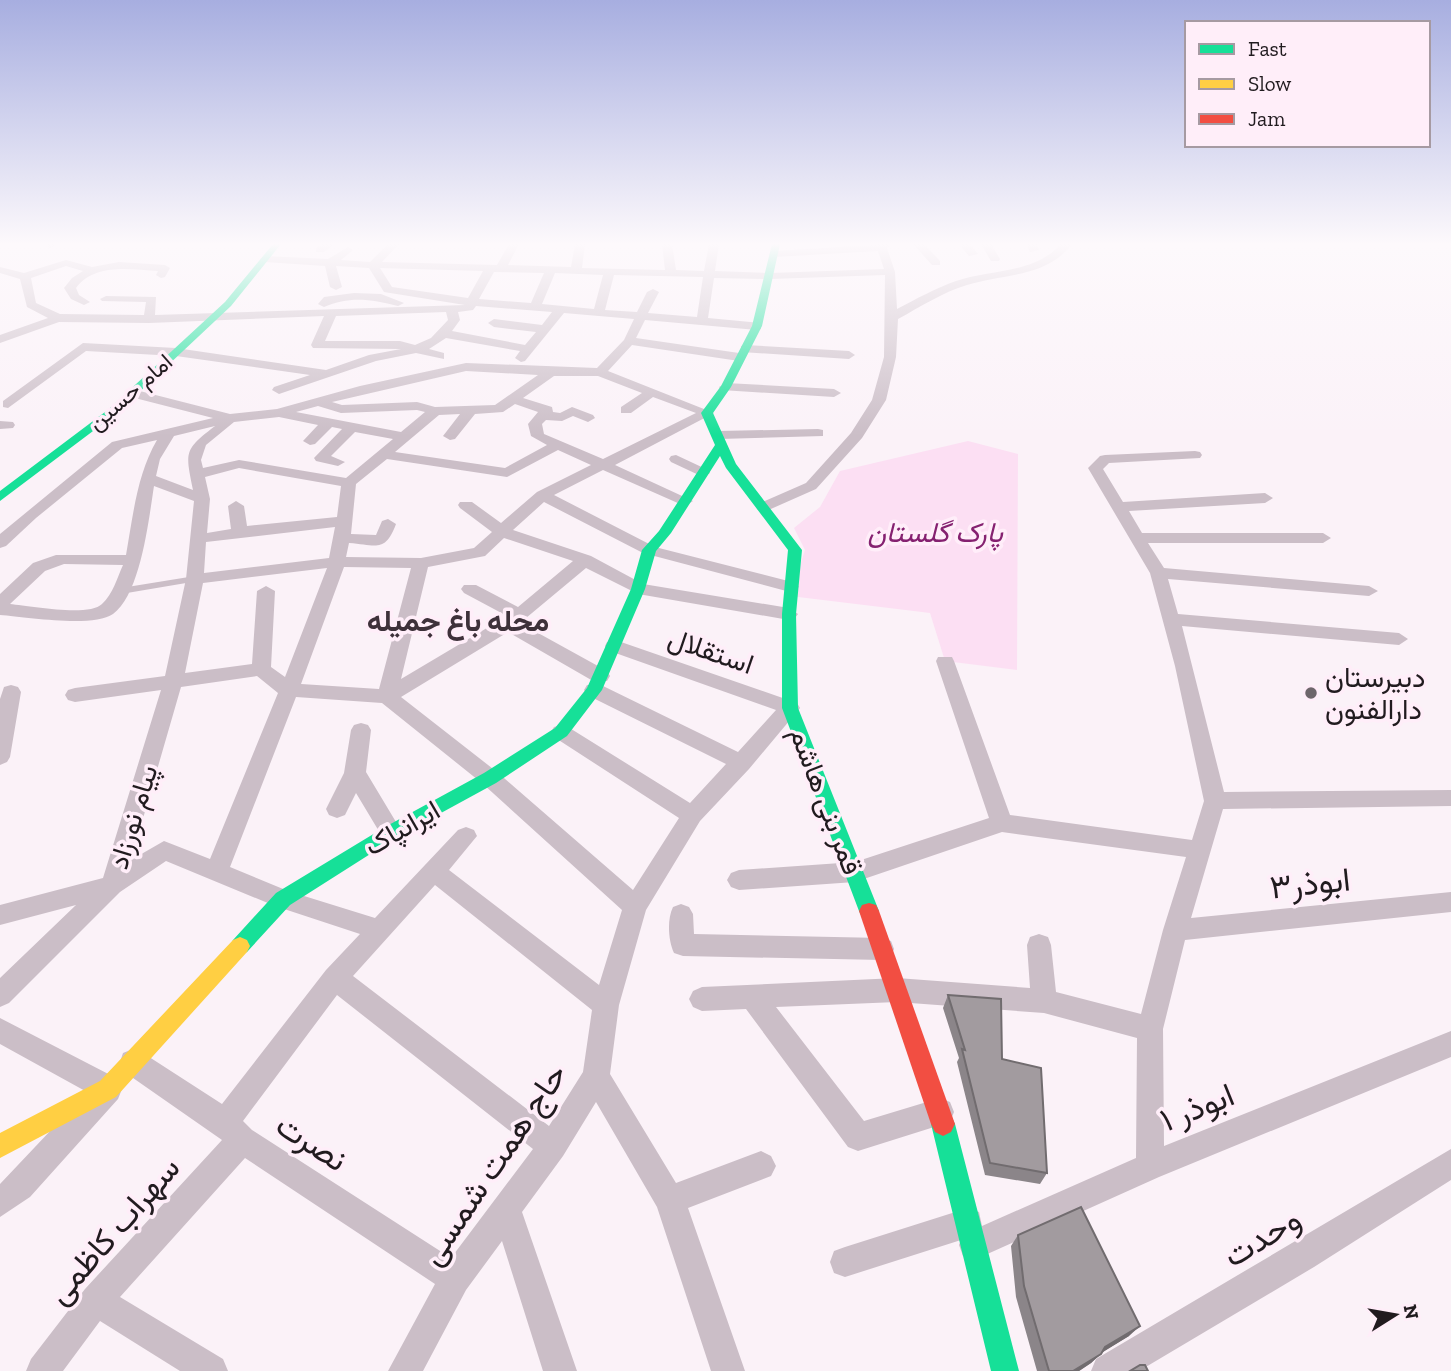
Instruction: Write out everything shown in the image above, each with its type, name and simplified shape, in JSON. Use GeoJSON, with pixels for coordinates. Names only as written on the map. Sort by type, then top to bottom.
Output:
{"type":"FeatureCollection","features":[{"type":"Feature","properties":{"kind":"street"},"geometry":{"type":"LineString","coordinates":[[37,308],[58,318]]}},
{"type":"Feature","properties":{"kind":"street"},"geometry":{"type":"LineString","coordinates":[[149,318],[151,308]]}},
{"type":"Feature","properties":{"kind":"street","name":"امام حسین"},"geometry":{"type":"LineString","coordinates":[[0,497],[132,393],[223,308]]}},
{"type":"Feature","properties":{"kind":"street"},"geometry":{"type":"LineString","coordinates":[[318,312],[321,308]]}},
{"type":"Feature","properties":{"kind":"street"},"geometry":{"type":"LineString","coordinates":[[279,390],[362,361],[420,349],[446,334],[454,320],[451,308]]}},
{"type":"Feature","properties":{"kind":"street"},"geometry":{"type":"LineString","coordinates":[[0,339],[58,318],[149,318],[469,308]]}},
{"type":"Feature","properties":{"kind":"street"},"geometry":{"type":"LineString","coordinates":[[484,341],[504,308]]}},
{"type":"Feature","properties":{"kind":"street"},"geometry":{"type":"LineString","coordinates":[[548,308],[757,326]]}},
{"type":"Feature","properties":{"kind":"street"},"geometry":{"type":"LineString","coordinates":[[579,329],[596,308]]}},
{"type":"Feature","properties":{"kind":"street"},"geometry":{"type":"LineString","coordinates":[[600,372],[629,341],[647,308]]}},
{"type":"Feature","properties":{"kind":"street"},"geometry":{"type":"LineString","coordinates":[[702,321],[704,308]]}},
{"type":"Feature","properties":{"kind":"street"},"geometry":{"type":"LineString","coordinates":[[195,579],[335,562],[421,563],[479,552],[542,495],[707,413],[726,387],[757,326],[762,308]]}},
{"type":"Feature","properties":{"kind":"street"},"geometry":{"type":"LineString","coordinates":[[764,506],[811,486],[857,435],[879,400],[890,356],[892,308]]}},
{"type":"Feature","properties":{"kind":"street"},"geometry":{"type":"LineString","coordinates":[[892,317],[909,308]]}},
{"type":"Feature","properties":{"kind":"street"},"geometry":{"type":"LineString","coordinates":[[512,370],[561,309]]}},
{"type":"Feature","properties":{"kind":"street"},"geometry":{"type":"LineString","coordinates":[[332,311],[317,345],[400,345],[440,356]]}},
{"type":"Feature","properties":{"kind":"street"},"geometry":{"type":"LineString","coordinates":[[241,331],[257,314]]}},
{"type":"Feature","properties":{"kind":"street"},"geometry":{"type":"LineString","coordinates":[[657,344],[670,318]]}},
{"type":"Feature","properties":{"kind":"street"},"geometry":{"type":"LineString","coordinates":[[494,323],[544,329]]}},
{"type":"Feature","properties":{"kind":"street"},"geometry":{"type":"LineString","coordinates":[[446,334],[528,349]]}},
{"type":"Feature","properties":{"kind":"street"},"geometry":{"type":"LineString","coordinates":[[629,341],[657,344],[693,354],[849,355]]}},
{"type":"Feature","properties":{"kind":"street"},"geometry":{"type":"LineString","coordinates":[[8,404],[83,347],[176,352],[328,374]]}},
{"type":"Feature","properties":{"kind":"street"},"geometry":{"type":"LineString","coordinates":[[0,543],[30,515],[117,445],[230,418],[278,413],[466,367],[600,372],[707,413]]}},
{"type":"Feature","properties":{"kind":"street"},"geometry":{"type":"LineString","coordinates":[[318,402],[341,409],[417,405],[435,411],[498,409],[551,372]]}},
{"type":"Feature","properties":{"kind":"street"},"geometry":{"type":"LineString","coordinates":[[726,387],[834,393]]}},
{"type":"Feature","properties":{"kind":"street"},"geometry":{"type":"LineString","coordinates":[[626,410],[652,392]]}},
{"type":"Feature","properties":{"kind":"street"},"geometry":{"type":"LineString","coordinates":[[132,393],[230,418]]}},
{"type":"Feature","properties":{"kind":"street"},"geometry":{"type":"LineString","coordinates":[[514,399],[547,410],[535,424],[538,436],[685,501]]}},
{"type":"Feature","properties":{"kind":"street"},"geometry":{"type":"LineString","coordinates":[[450,436],[471,410]]}},
{"type":"Feature","properties":{"kind":"street"},"geometry":{"type":"LineString","coordinates":[[216,873],[332,580],[349,483],[435,411]]}},
{"type":"Feature","properties":{"kind":"street"},"geometry":{"type":"LineString","coordinates":[[542,415],[562,417],[572,411],[588,418]]}},
{"type":"Feature","properties":{"kind":"street"},"geometry":{"type":"LineString","coordinates":[[278,413],[404,437]]}},
{"type":"Feature","properties":{"kind":"street","name":"قمر بنی هاشم"},"geometry":{"type":"LineString","coordinates":[[707,413],[730,465],[764,506],[795,550],[789,614],[790,708],[855,872],[940,1112],[1005,1371]]}},
{"type":"Feature","properties":{"kind":"street","name":"پیام نورزاد"},"geometry":{"type":"LineString","coordinates":[[0,995],[112,885],[174,679],[195,579],[202,499],[194,460],[201,443],[230,418]]}},
{"type":"Feature","properties":{"kind":"street"},"geometry":{"type":"LineString","coordinates":[[310,441],[328,423]]}},
{"type":"Feature","properties":{"kind":"street"},"geometry":{"type":"LineString","coordinates":[[338,462],[321,458],[352,427]]}},
{"type":"Feature","properties":{"kind":"street"},"geometry":{"type":"LineString","coordinates":[[0,606],[84,616],[107,610],[121,591],[134,560],[153,459],[169,433]]}},
{"type":"Feature","properties":{"kind":"street"},"geometry":{"type":"LineString","coordinates":[[721,440],[818,433]]}},
{"type":"Feature","properties":{"kind":"street"},"geometry":{"type":"LineString","coordinates":[[108,435],[134,441]]}},
{"type":"Feature","properties":{"kind":"street","name":"ایرانپاک"},"geometry":{"type":"LineString","coordinates":[[0,1146],[108,1089],[283,900],[391,832],[490,778],[561,732],[597,683],[638,589],[649,550],[685,501],[721,440]]}},
{"type":"Feature","properties":{"kind":"street"},"geometry":{"type":"LineString","coordinates":[[383,454],[506,473],[559,444]]}},
{"type":"Feature","properties":{"kind":"street"},"geometry":{"type":"LineString","coordinates":[[1150,1166],[1150,1029],[1175,930],[1216,801],[1158,573],[1095,468],[1105,459],[1195,455]]}},
{"type":"Feature","properties":{"kind":"street"},"geometry":{"type":"LineString","coordinates":[[676,459],[703,473]]}},
{"type":"Feature","properties":{"kind":"street"},"geometry":{"type":"LineString","coordinates":[[197,474],[239,464],[349,483]]}},
{"type":"Feature","properties":{"kind":"street"},"geometry":{"type":"LineString","coordinates":[[148,478],[202,499]]}},
{"type":"Feature","properties":{"kind":"street"},"geometry":{"type":"LineString","coordinates":[[542,495],[649,550],[790,587]]}},
{"type":"Feature","properties":{"kind":"street"},"geometry":{"type":"LineString","coordinates":[[1119,507],[1265,498]]}},
{"type":"Feature","properties":{"kind":"street"},"geometry":{"type":"LineString","coordinates":[[466,505],[501,531],[585,559],[638,589],[789,614]]}},
{"type":"Feature","properties":{"kind":"street"},"geometry":{"type":"LineString","coordinates":[[236,506],[240,532]]}},
{"type":"Feature","properties":{"kind":"street"},"geometry":{"type":"LineString","coordinates":[[198,540],[240,532],[343,529],[382,540],[388,524]]}},
{"type":"Feature","properties":{"kind":"street"},"geometry":{"type":"LineString","coordinates":[[1137,538],[1323,538]]}},
{"type":"Feature","properties":{"kind":"street"},"geometry":{"type":"LineString","coordinates":[[0,606],[39,567],[62,559],[134,560]]}},
{"type":"Feature","properties":{"kind":"street"},"geometry":{"type":"LineString","coordinates":[[75,695],[174,679],[261,669],[288,690],[387,696],[514,620],[585,559]]}},
{"type":"Feature","properties":{"kind":"street"},"geometry":{"type":"LineString","coordinates":[[387,696],[421,563]]}},
{"type":"Feature","properties":{"kind":"street"},"geometry":{"type":"LineString","coordinates":[[1158,573],[1369,591]]}},
{"type":"Feature","properties":{"kind":"street"},"geometry":{"type":"LineString","coordinates":[[470,589],[597,683],[742,763]]}},
{"type":"Feature","properties":{"kind":"street"},"geometry":{"type":"LineString","coordinates":[[261,669],[266,591]]}},
{"type":"Feature","properties":{"kind":"street"},"geometry":{"type":"LineString","coordinates":[[1171,619],[1398,639]]}},
{"type":"Feature","properties":{"kind":"street","name":"استقلال"},"geometry":{"type":"LineString","coordinates":[[614,646],[790,708]]}},
{"type":"Feature","properties":{"kind":"street"},"geometry":{"type":"LineString","coordinates":[[945,661],[1002,823]]}},
{"type":"Feature","properties":{"kind":"street"},"geometry":{"type":"LineString","coordinates":[[0,757],[11,692]]}},
{"type":"Feature","properties":{"kind":"street"},"geometry":{"type":"LineString","coordinates":[[387,696],[490,778],[635,907]]}},
{"type":"Feature","properties":{"kind":"street","name":"حاج همت شمسی"},"geometry":{"type":"LineString","coordinates":[[405,1371],[454,1279],[553,1146],[596,1076],[606,1005],[635,907],[692,815],[790,708]]}},
{"type":"Feature","properties":{"kind":"street"},"geometry":{"type":"LineString","coordinates":[[337,809],[355,773],[362,730]]}},
{"type":"Feature","properties":{"kind":"street"},"geometry":{"type":"LineString","coordinates":[[561,732],[692,815]]}},
{"type":"Feature","properties":{"kind":"street"},"geometry":{"type":"LineString","coordinates":[[355,773],[391,832]]}},
{"type":"Feature","properties":{"kind":"street"},"geometry":{"type":"LineString","coordinates":[[1216,801],[1451,797]]}},
{"type":"Feature","properties":{"kind":"street"},"geometry":{"type":"LineString","coordinates":[[739,880],[855,872],[1002,823],[1200,850]]}},
{"type":"Feature","properties":{"kind":"street","name":"سهراب کاظمی"},"geometry":{"type":"LineString","coordinates":[[43,1371],[96,1300],[233,1131],[335,978],[466,836]]}},
{"type":"Feature","properties":{"kind":"street"},"geometry":{"type":"LineString","coordinates":[[0,915],[112,885],[164,850],[283,900],[379,930]]}},
{"type":"Feature","properties":{"kind":"street"},"geometry":{"type":"LineString","coordinates":[[434,871],[606,1005]]}},
{"type":"Feature","properties":{"kind":"street","name":"ابوذر۳"},"geometry":{"type":"LineString","coordinates":[[1175,930],[1451,902]]}},
{"type":"Feature","properties":{"kind":"street"},"geometry":{"type":"LineString","coordinates":[[681,914],[683,945],[882,949]]}},
{"type":"Feature","properties":{"kind":"street"},"geometry":{"type":"LineString","coordinates":[[1039,945],[1044,1001]]}},
{"type":"Feature","properties":{"kind":"street"},"geometry":{"type":"LineString","coordinates":[[335,978],[553,1146]]}},
{"type":"Feature","properties":{"kind":"street"},"geometry":{"type":"LineString","coordinates":[[702,999],[897,990],[1044,1001],[1150,1029]]}},
{"type":"Feature","properties":{"kind":"street"},"geometry":{"type":"LineString","coordinates":[[753,997],[858,1138],[940,1112]]}},
{"type":"Feature","properties":{"kind":"street"},"geometry":{"type":"LineString","coordinates":[[0,1030],[108,1089],[20,1187],[0,1202]]}},
{"type":"Feature","properties":{"kind":"street","name":"ابوذر ۱"},"geometry":{"type":"LineString","coordinates":[[845,1262],[971,1234],[1150,1166],[1451,1044]]}},
{"type":"Feature","properties":{"kind":"street","name":"نصرت"},"geometry":{"type":"LineString","coordinates":[[133,1062],[454,1279]]}},
{"type":"Feature","properties":{"kind":"street"},"geometry":{"type":"LineString","coordinates":[[596,1076],[670,1200],[728,1371]]}},
{"type":"Feature","properties":{"kind":"street","name":"وحدت"},"geometry":{"type":"LineString","coordinates":[[1108,1371],[1303,1256],[1451,1163]]}},
{"type":"Feature","properties":{"kind":"street"},"geometry":{"type":"LineString","coordinates":[[670,1200],[761,1166]]}},
{"type":"Feature","properties":{"kind":"street"},"geometry":{"type":"LineString","coordinates":[[506,1208],[560,1371]]}},
{"type":"Feature","properties":{"kind":"street"},"geometry":{"type":"LineString","coordinates":[[96,1300],[211,1371]]}},
{"type":"Feature","properties":{"kind":"lane"},"geometry":{"type":"LineString","coordinates":[[121,591],[195,579]]}},
{"type":"Feature","properties":{"kind":"green space","name":"پارک گلستان"},"geometry":{"type":"Polygon","coordinates":[[[968,441],[1018,454],[1017,670],[945,661],[930,613],[790,596],[805,550],[794,528],[820,507],[840,471],[968,441]]]}},
{"type":"Feature","properties":{"kind":"building"},"geometry":{"type":"Polygon","coordinates":[[[948,995],[1001,999],[1002,1059],[1041,1068],[1047,1173],[990,1163],[962,1049],[965,1050],[948,995]]]}},
{"type":"Feature","properties":{"kind":"building"},"geometry":{"type":"Polygon","coordinates":[[[1081,1207],[1140,1326],[1073,1371],[1049,1371],[1024,1286],[1018,1235],[1081,1207]]]}},
{"type":"Feature","properties":{"kind":"building"},"geometry":{"type":"Polygon","coordinates":[[[1145,1365],[1148,1371],[1130,1371],[1145,1365]]]}},
{"type":"Feature","properties":{"kind":"traffic: fast"},"geometry":{"type":"LineString","coordinates":[[0,497],[113,411],[224,308]]}},
{"type":"Feature","properties":{"kind":"traffic: fast"},"geometry":{"type":"LineString","coordinates":[[761,308],[757,326],[726,387],[707,413],[730,465],[795,550],[789,614],[790,708],[869,911]]}},
{"type":"Feature","properties":{"kind":"traffic: fast"},"geometry":{"type":"LineString","coordinates":[[240,946],[283,899],[391,832],[490,778],[561,732],[594,690],[638,589],[649,550],[664,533],[722,444]]}},
{"type":"Feature","properties":{"kind":"traffic: fast"},"geometry":{"type":"LineString","coordinates":[[943,1124],[1005,1371]]}},
{"type":"Feature","properties":{"kind":"traffic: slow"},"geometry":{"type":"LineString","coordinates":[[0,1146],[108,1089],[240,946]]}},
{"type":"Feature","properties":{"kind":"traffic: jam"},"geometry":{"type":"LineString","coordinates":[[869,911],[943,1124]]}},
{"type":"Feature","properties":{"kind":"place","name":"دبیرستان دارالفنون"},"geometry":{"type":"Point","coordinates":[1311,693]}},
{"type":"Feature","properties":{"kind":"district","name":"محله باغ‌ جمیله"},"geometry":{"type":"Point","coordinates":[458,621]}}]}
